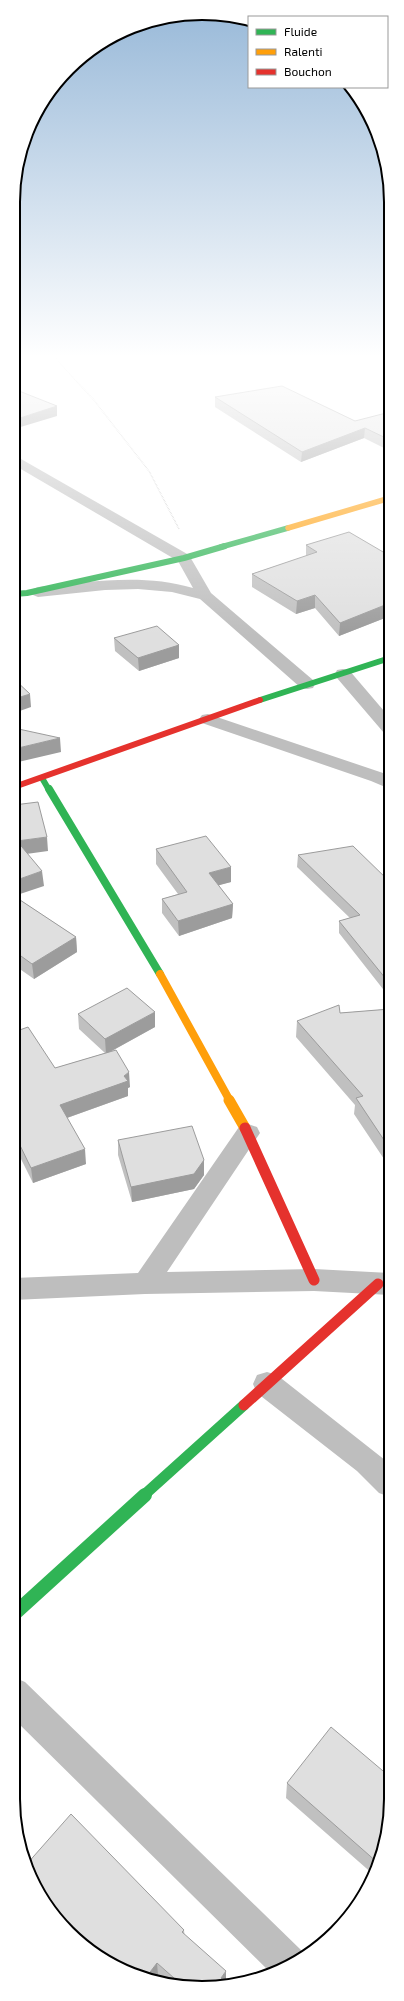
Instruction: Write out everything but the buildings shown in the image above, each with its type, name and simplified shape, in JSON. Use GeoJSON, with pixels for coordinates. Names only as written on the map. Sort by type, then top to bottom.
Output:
{"type":"FeatureCollection","features":[{"type":"Feature","properties":{"kind":"street"},"geometry":{"type":"LineString","coordinates":[[20,462],[184,558],[205,596],[307,684]]}},
{"type":"Feature","properties":{"kind":"street"},"geometry":{"type":"LineString","coordinates":[[20,595],[184,558],[384,500]]}},
{"type":"Feature","properties":{"kind":"street"},"geometry":{"type":"LineString","coordinates":[[20,595],[98,585],[138,584],[173,588],[205,596]]}},
{"type":"Feature","properties":{"kind":"street"},"geometry":{"type":"LineString","coordinates":[[20,785],[307,684],[384,660]]}},
{"type":"Feature","properties":{"kind":"street"},"geometry":{"type":"LineString","coordinates":[[343,674],[384,722]]}},
{"type":"Feature","properties":{"kind":"street"},"geometry":{"type":"LineString","coordinates":[[208,719],[370,775],[384,781]]}},
{"type":"Feature","properties":{"kind":"street"},"geometry":{"type":"LineString","coordinates":[[42,778],[157,969],[248,1133],[314,1280]]}},
{"type":"Feature","properties":{"kind":"street"},"geometry":{"type":"LineString","coordinates":[[145,1283],[248,1133]]}},
{"type":"Feature","properties":{"kind":"street"},"geometry":{"type":"LineString","coordinates":[[20,1289],[145,1283],[314,1280],[384,1284]]}},
{"type":"Feature","properties":{"kind":"street"},"geometry":{"type":"LineString","coordinates":[[20,1608],[267,1384],[384,1284]]}},
{"type":"Feature","properties":{"kind":"street"},"geometry":{"type":"LineString","coordinates":[[267,1384],[367,1462],[384,1478]]}},
{"type":"Feature","properties":{"kind":"street"},"geometry":{"type":"LineString","coordinates":[[20,1701],[285,1961]]}},
{"type":"Feature","properties":{"kind":"path"},"geometry":{"type":"LineString","coordinates":[[132,449],[149,471],[186,541],[184,558]]}},
{"type":"Feature","properties":{"kind":"traffic: fast"},"geometry":{"type":"LineString","coordinates":[[20,594],[184,558],[288,528]]}},
{"type":"Feature","properties":{"kind":"traffic: fast"},"geometry":{"type":"LineString","coordinates":[[260,700],[384,660]]}},
{"type":"Feature","properties":{"kind":"traffic: fast"},"geometry":{"type":"LineString","coordinates":[[42,778],[160,974]]}},
{"type":"Feature","properties":{"kind":"traffic: fast"},"geometry":{"type":"LineString","coordinates":[[20,1609],[244,1405]]}},
{"type":"Feature","properties":{"kind":"traffic: slow"},"geometry":{"type":"LineString","coordinates":[[288,528],[384,500]]}},
{"type":"Feature","properties":{"kind":"traffic: slow"},"geometry":{"type":"LineString","coordinates":[[160,974],[245,1128]]}},
{"type":"Feature","properties":{"kind":"traffic: jam"},"geometry":{"type":"LineString","coordinates":[[20,785],[260,700]]}},
{"type":"Feature","properties":{"kind":"traffic: jam"},"geometry":{"type":"LineString","coordinates":[[245,1128],[314,1280]]}},
{"type":"Feature","properties":{"kind":"traffic: jam"},"geometry":{"type":"LineString","coordinates":[[244,1405],[378,1284]]}}]}
